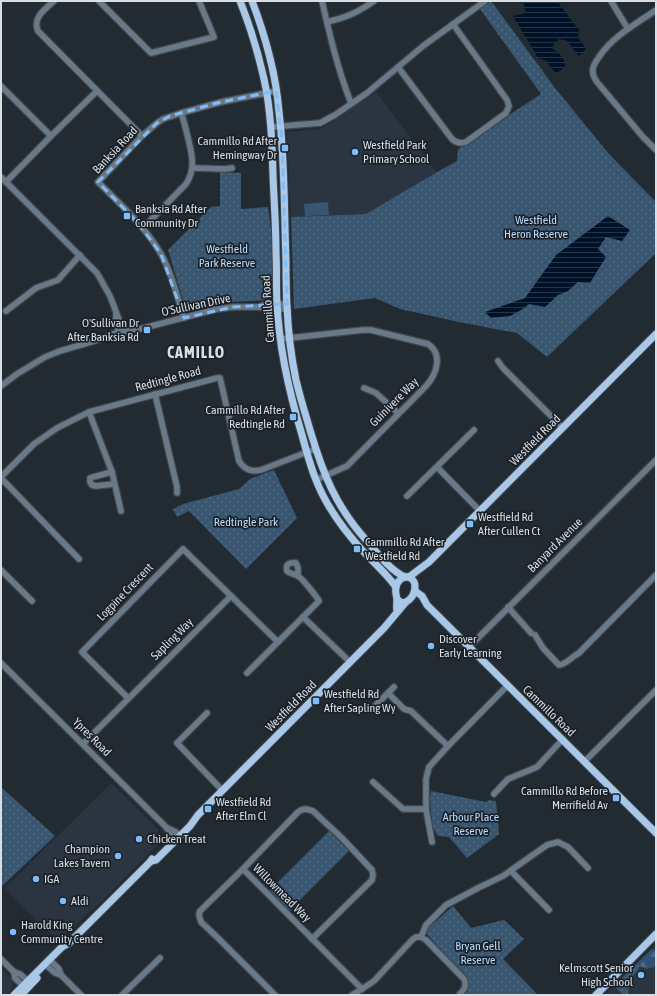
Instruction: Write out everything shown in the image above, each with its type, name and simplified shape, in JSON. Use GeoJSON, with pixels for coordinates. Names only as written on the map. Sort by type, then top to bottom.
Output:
{"type":"FeatureCollection","features":[{"type":"Feature","properties":{"kind":"main road","name":"Cammillo Road"},"geometry":{"type":"LineString","coordinates":[[240,1],[255,42],[266,92],[271,127],[277,307],[280,339],[292,402],[316,480],[337,520],[362,550],[389,577],[396,587]]}},
{"type":"Feature","properties":{"kind":"main road","name":"Cammillo Road"},"geometry":{"type":"LineString","coordinates":[[252,1],[266,46],[276,91],[281,126],[287,306],[290,337],[296,379],[315,449],[325,477],[346,515],[361,534],[395,571],[409,578]]}},
{"type":"Feature","properties":{"kind":"main road","name":"Westfield Road"},"geometry":{"type":"LineString","coordinates":[[409,578],[429,562],[656,334]]}},
{"type":"Feature","properties":{"kind":"main road"},"geometry":{"type":"LineString","coordinates":[[397,599],[401,602],[408,601],[415,591],[409,578],[400,581],[396,587],[397,611]]}},
{"type":"Feature","properties":{"kind":"main road","name":"Cammillo Road"},"geometry":{"type":"LineString","coordinates":[[415,591],[422,596],[427,605],[656,833]]}},
{"type":"Feature","properties":{"kind":"main road","name":"Cammillo Road"},"geometry":{"type":"LineString","coordinates":[[408,601],[427,605]]}},
{"type":"Feature","properties":{"kind":"main road","name":"Westfield Road"},"geometry":{"type":"LineString","coordinates":[[14,995],[26,987],[49,963],[65,950],[69,942],[151,861],[156,860],[176,836],[190,826],[198,815],[222,790],[384,628],[397,611],[408,601]]}},
{"type":"Feature","properties":{"kind":"main road"},"geometry":{"type":"LineString","coordinates":[[596,995],[656,934]]}},
{"type":"Feature","properties":{"kind":"street"},"geometry":{"type":"LineString","coordinates":[[54,1],[36,20],[36,28],[142,136]]}},
{"type":"Feature","properties":{"kind":"street"},"geometry":{"type":"LineString","coordinates":[[99,1],[151,53],[214,37],[199,1]]}},
{"type":"Feature","properties":{"kind":"street"},"geometry":{"type":"LineString","coordinates":[[322,1],[337,62],[351,103]]}},
{"type":"Feature","properties":{"kind":"street"},"geometry":{"type":"LineString","coordinates":[[327,22],[355,13],[374,1]]}},
{"type":"Feature","properties":{"kind":"street"},"geometry":{"type":"LineString","coordinates":[[271,127],[320,123],[334,115],[367,93],[423,46],[485,1]]}},
{"type":"Feature","properties":{"kind":"street"},"geometry":{"type":"LineString","coordinates":[[611,1],[628,29]]}},
{"type":"Feature","properties":{"kind":"street"},"geometry":{"type":"LineString","coordinates":[[655,147],[634,127],[597,82],[593,74],[594,66],[603,52],[615,39],[656,10]]}},
{"type":"Feature","properties":{"kind":"street"},"geometry":{"type":"LineString","coordinates":[[398,67],[452,139],[457,143],[466,142],[506,113],[509,106],[507,100],[453,24]]}},
{"type":"Feature","properties":{"kind":"street"},"geometry":{"type":"LineString","coordinates":[[1,86],[50,136]]}},
{"type":"Feature","properties":{"kind":"street"},"geometry":{"type":"LineString","coordinates":[[6,182],[50,136],[97,91]]}},
{"type":"Feature","properties":{"kind":"street","name":"Banksia Road"},"geometry":{"type":"LineString","coordinates":[[184,318],[168,268],[161,254],[143,228],[98,182],[142,136],[163,119],[221,102],[276,91]]}},
{"type":"Feature","properties":{"kind":"street"},"geometry":{"type":"LineString","coordinates":[[143,228],[186,184],[191,176],[193,168],[192,153],[181,113]]}},
{"type":"Feature","properties":{"kind":"street"},"geometry":{"type":"LineString","coordinates":[[193,168],[232,168]]}},
{"type":"Feature","properties":{"kind":"street"},"geometry":{"type":"LineString","coordinates":[[1,177],[80,255],[100,278],[110,296],[116,321],[121,333]]}},
{"type":"Feature","properties":{"kind":"street"},"geometry":{"type":"LineString","coordinates":[[6,311],[36,288],[58,280],[80,255]]}},
{"type":"Feature","properties":{"kind":"street","name":"O'Sullivan Drive"},"geometry":{"type":"LineString","coordinates":[[1,386],[17,374],[45,357],[100,339],[110,339],[121,333],[134,332],[140,329],[225,308],[259,307],[268,309],[287,306]]}},
{"type":"Feature","properties":{"kind":"street","name":"Guinivere Way"},"geometry":{"type":"LineString","coordinates":[[280,339],[371,330],[428,344],[432,346],[436,352],[436,368],[433,377],[427,385],[347,466],[316,480]]}},
{"type":"Feature","properties":{"kind":"street"},"geometry":{"type":"LineString","coordinates":[[498,360],[503,368],[563,428]]}},
{"type":"Feature","properties":{"kind":"street","name":"Redtingle Road"},"geometry":{"type":"LineString","coordinates":[[1,478],[34,444],[57,428],[89,412],[217,378],[220,378],[239,461],[244,468],[253,471],[261,470],[315,449]]}},
{"type":"Feature","properties":{"kind":"street"},"geometry":{"type":"LineString","coordinates":[[364,388],[376,393],[398,413]]}},
{"type":"Feature","properties":{"kind":"street"},"geometry":{"type":"LineString","coordinates":[[155,394],[177,487],[177,493]]}},
{"type":"Feature","properties":{"kind":"street"},"geometry":{"type":"LineString","coordinates":[[89,412],[112,472],[121,511]]}},
{"type":"Feature","properties":{"kind":"street"},"geometry":{"type":"LineString","coordinates":[[407,496],[474,430]]}},
{"type":"Feature","properties":{"kind":"street","name":"Banyard Avenue"},"geometry":{"type":"LineString","coordinates":[[469,646],[656,460]]}},
{"type":"Feature","properties":{"kind":"street"},"geometry":{"type":"LineString","coordinates":[[437,467],[480,511]]}},
{"type":"Feature","properties":{"kind":"street"},"geometry":{"type":"LineString","coordinates":[[112,472],[90,478],[90,482],[92,485],[96,486],[114,484]]}},
{"type":"Feature","properties":{"kind":"street"},"geometry":{"type":"LineString","coordinates":[[1,478],[79,559]]}},
{"type":"Feature","properties":{"kind":"street","name":"Logpine Crescent"},"geometry":{"type":"LineString","coordinates":[[128,698],[82,652],[183,549],[231,596]]}},
{"type":"Feature","properties":{"kind":"street"},"geometry":{"type":"LineString","coordinates":[[1,570],[32,601]]}},
{"type":"Feature","properties":{"kind":"street"},"geometry":{"type":"LineString","coordinates":[[508,607],[559,665],[563,664],[571,657],[579,653],[656,575]]}},
{"type":"Feature","properties":{"kind":"street"},"geometry":{"type":"LineString","coordinates":[[247,673],[319,601],[298,576]]}},
{"type":"Feature","properties":{"kind":"street"},"geometry":{"type":"LineString","coordinates":[[231,596],[278,642]]}},
{"type":"Feature","properties":{"kind":"street","name":"Sapling Way"},"geometry":{"type":"LineString","coordinates":[[83,744],[231,596]]}},
{"type":"Feature","properties":{"kind":"street"},"geometry":{"type":"LineString","coordinates":[[303,617],[350,662]]}},
{"type":"Feature","properties":{"kind":"street","name":"Ypres Road"},"geometry":{"type":"LineString","coordinates":[[1,663],[176,836]]}},
{"type":"Feature","properties":{"kind":"street"},"geometry":{"type":"LineString","coordinates":[[432,842],[426,809],[426,779],[429,767],[508,685]]}},
{"type":"Feature","properties":{"kind":"street"},"geometry":{"type":"LineString","coordinates":[[372,709],[394,687]]}},
{"type":"Feature","properties":{"kind":"street"},"geometry":{"type":"LineString","coordinates":[[585,762],[656,690]]}},
{"type":"Feature","properties":{"kind":"street"},"geometry":{"type":"LineString","coordinates":[[388,693],[404,709],[411,712],[448,746]]}},
{"type":"Feature","properties":{"kind":"street"},"geometry":{"type":"LineString","coordinates":[[207,713],[177,744],[222,790]]}},
{"type":"Feature","properties":{"kind":"street"},"geometry":{"type":"LineString","coordinates":[[494,794],[508,780],[536,767],[563,739]]}},
{"type":"Feature","properties":{"kind":"street"},"geometry":{"type":"LineString","coordinates":[[373,782],[403,809],[426,809]]}},
{"type":"Feature","properties":{"kind":"street"},"geometry":{"type":"LineString","coordinates":[[243,869],[298,812],[302,810],[309,809],[313,811],[342,838],[372,870],[372,880],[312,939]]}},
{"type":"Feature","properties":{"kind":"street"},"geometry":{"type":"LineString","coordinates":[[421,937],[426,925],[446,905],[511,871],[547,845],[558,842],[568,847],[588,868]]}},
{"type":"Feature","properties":{"kind":"street","name":"Willowmead Way"},"geometry":{"type":"LineString","coordinates":[[275,995],[201,922],[199,918],[199,914],[202,909],[243,869],[362,989]]}},
{"type":"Feature","properties":{"kind":"street"},"geometry":{"type":"LineString","coordinates":[[511,871],[549,910]]}},
{"type":"Feature","properties":{"kind":"street"},"geometry":{"type":"LineString","coordinates":[[352,995],[379,976],[412,939],[421,937],[426,940],[464,979],[466,984],[465,988],[459,995]]}},
{"type":"Feature","properties":{"kind":"street"},"geometry":{"type":"LineString","coordinates":[[122,995],[160,958]]}},
{"type":"Feature","properties":{"kind":"street"},"geometry":{"type":"LineString","coordinates":[[1,959],[14,972],[15,978],[26,987]]}},
{"type":"Feature","properties":{"kind":"street"},"geometry":{"type":"LineString","coordinates":[[49,963],[59,970],[61,975],[81,995]]}},
{"type":"Feature","properties":{"kind":"highlighted area"},"geometry":{"type":"Polygon","coordinates":[[[276,91],[282,140],[287,304],[233,307],[184,318],[161,254],[138,223],[98,182],[157,123],[170,116],[221,102],[276,91]]]}},
{"type":"Feature","properties":{"kind":"shaded area"},"geometry":{"type":"Polygon","coordinates":[[[523,1],[557,1],[579,30],[578,37],[586,49],[579,56],[567,41],[559,39],[553,45],[553,49],[562,56],[565,64],[565,67],[556,74],[546,61],[538,58],[513,16],[526,13],[523,1]]]}},
{"type":"Feature","properties":{"kind":"shaded area","name":"Westfield Park Primary School"},"geometry":{"type":"Polygon","coordinates":[[[376,92],[437,172],[366,214],[291,217],[287,132],[321,129],[376,92]]]}},
{"type":"Feature","properties":{"kind":"shaded area"},"geometry":{"type":"Polygon","coordinates":[[[608,216],[630,230],[622,241],[606,237],[598,249],[606,257],[590,283],[578,282],[568,291],[558,295],[545,307],[529,304],[510,316],[491,318],[485,312],[525,298],[556,255],[608,216]]]}},
{"type":"Feature","properties":{"kind":"shaded area"},"geometry":{"type":"Polygon","coordinates":[[[111,783],[158,829],[158,844],[94,909],[59,941],[5,888],[111,783]]]}},
{"type":"Feature","properties":{"kind":"shaded area","name":"Kelmscott Senior High School"},"geometry":{"type":"Polygon","coordinates":[[[656,945],[656,995],[605,995],[610,990],[656,945]]]}},
{"type":"Feature","properties":{"kind":"shaded area"},"geometry":{"type":"Polygon","coordinates":[[[1,967],[13,981],[12,988],[8,995],[1,995],[1,967]]]}},
{"type":"Feature","properties":{"kind":"green space","name":"Westfield Heron Reserve"},"geometry":{"type":"Polygon","coordinates":[[[491,1],[555,88],[609,154],[656,202],[656,253],[547,357],[517,333],[400,309],[375,298],[294,309],[291,217],[366,214],[457,161],[458,149],[541,94],[480,9],[491,1]]]}},
{"type":"Feature","properties":{"kind":"green space","name":"Westfield Park Reserve"},"geometry":{"type":"Polygon","coordinates":[[[220,172],[241,173],[241,209],[268,207],[272,237],[273,297],[270,300],[229,302],[189,310],[185,306],[168,250],[211,207],[220,206],[220,172]]]}},
{"type":"Feature","properties":{"kind":"green space"},"geometry":{"type":"Polygon","coordinates":[[[328,202],[329,215],[305,216],[304,204],[328,202]]]}},
{"type":"Feature","properties":{"kind":"green space","name":"Redtingle Park"},"geometry":{"type":"Polygon","coordinates":[[[274,470],[297,518],[246,569],[189,511],[177,517],[173,509],[183,504],[239,489],[250,479],[274,470]]]}},
{"type":"Feature","properties":{"kind":"green space"},"geometry":{"type":"Polygon","coordinates":[[[1,787],[55,836],[1,887],[1,787]]]}},
{"type":"Feature","properties":{"kind":"green space","name":"Arbour Place Reserve"},"geometry":{"type":"Polygon","coordinates":[[[431,791],[486,802],[489,800],[496,801],[499,834],[467,858],[449,837],[438,836],[432,826],[430,799],[431,791]]]}},
{"type":"Feature","properties":{"kind":"green space"},"geometry":{"type":"Polygon","coordinates":[[[329,831],[349,851],[289,911],[269,891],[329,831]]]}},
{"type":"Feature","properties":{"kind":"green space","name":"Bryan Gell Reserve"},"geometry":{"type":"Polygon","coordinates":[[[453,906],[471,928],[504,920],[524,939],[503,959],[538,995],[463,995],[468,990],[468,979],[427,934],[427,929],[453,906]]]}},
{"type":"Feature","properties":{"kind":"green space"},"geometry":{"type":"Polygon","coordinates":[[[652,949],[655,950],[655,967],[646,969],[636,964],[652,949]]]}},
{"type":"Feature","properties":{"kind":"green space"},"geometry":{"type":"Polygon","coordinates":[[[636,964],[640,966],[631,980],[628,990],[629,993],[628,995],[623,995],[614,986],[636,964]]]}},
{"type":"Feature","properties":{"kind":"place","name":"Cammillo Rd After Hemingway Dr"},"geometry":{"type":"Point","coordinates":[285,148]}},
{"type":"Feature","properties":{"kind":"place","name":"Westfield Park Primary School"},"geometry":{"type":"Point","coordinates":[355,152]}},
{"type":"Feature","properties":{"kind":"place","name":"Banksia Rd After Community Dr"},"geometry":{"type":"Point","coordinates":[127,216]}},
{"type":"Feature","properties":{"kind":"place","name":"O'Sullivan Dr After Banksia Rd"},"geometry":{"type":"Point","coordinates":[147,330]}},
{"type":"Feature","properties":{"kind":"place","name":"Cammillo Rd After Redtingle Rd"},"geometry":{"type":"Point","coordinates":[293,417]}},
{"type":"Feature","properties":{"kind":"place","name":"Westfield Rd After Cullen Ct"},"geometry":{"type":"Point","coordinates":[470,524]}},
{"type":"Feature","properties":{"kind":"place","name":"Cammillo Rd After Westfield Rd"},"geometry":{"type":"Point","coordinates":[357,549]}},
{"type":"Feature","properties":{"kind":"place","name":"Discover Early Learning"},"geometry":{"type":"Point","coordinates":[431,646]}},
{"type":"Feature","properties":{"kind":"place","name":"Westfield Rd After Sapling Wy"},"geometry":{"type":"Point","coordinates":[316,701]}},
{"type":"Feature","properties":{"kind":"place","name":"Cammillo Rd Before Merrifield Av"},"geometry":{"type":"Point","coordinates":[616,798]}},
{"type":"Feature","properties":{"kind":"place","name":"Westfield Rd After Elm Cl"},"geometry":{"type":"Point","coordinates":[208,809]}},
{"type":"Feature","properties":{"kind":"place","name":"Chicken Treat"},"geometry":{"type":"Point","coordinates":[139,839]}},
{"type":"Feature","properties":{"kind":"place","name":"Champion Lakes Tavern"},"geometry":{"type":"Point","coordinates":[118,856]}},
{"type":"Feature","properties":{"kind":"place","name":"IGA"},"geometry":{"type":"Point","coordinates":[36,879]}},
{"type":"Feature","properties":{"kind":"place","name":"Aldi"},"geometry":{"type":"Point","coordinates":[63,901]}},
{"type":"Feature","properties":{"kind":"place","name":"Harold King Community Centre"},"geometry":{"type":"Point","coordinates":[13,932]}},
{"type":"Feature","properties":{"kind":"place","name":"Kelmscott Senior High School"},"geometry":{"type":"Point","coordinates":[641,975]}},
{"type":"Feature","properties":{"kind":"district","name":"CAMILLO"},"geometry":{"type":"Point","coordinates":[196,352]}}]}
